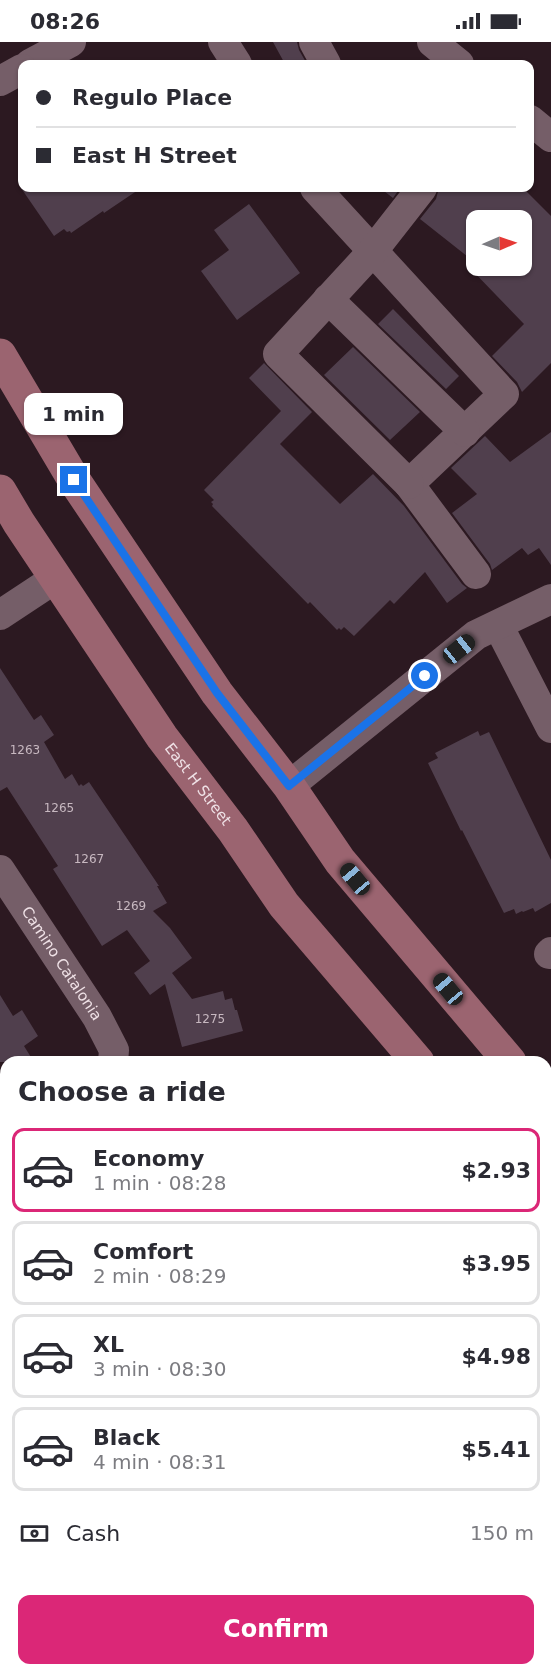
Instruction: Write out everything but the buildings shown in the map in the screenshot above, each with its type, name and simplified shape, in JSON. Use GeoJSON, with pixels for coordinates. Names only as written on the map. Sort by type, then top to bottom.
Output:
{"type":"FeatureCollection","features":[{"type":"Feature","properties":{"kind":"main road"},"geometry":{"type":"LineString","coordinates":[[0,355],[74,480],[217,693],[289,786],[340,861],[505,1056]]}},
{"type":"Feature","properties":{"kind":"main road","name":"East H Street"},"geometry":{"type":"LineString","coordinates":[[0,491],[19,523],[162,736],[234,830],[284,904],[413,1056]]}},
{"type":"Feature","properties":{"kind":"street"},"geometry":{"type":"LineString","coordinates":[[37,60],[71,42]]}},
{"type":"Feature","properties":{"kind":"street"},"geometry":{"type":"LineString","coordinates":[[223,42],[234,60]]}},
{"type":"Feature","properties":{"kind":"street"},"geometry":{"type":"LineString","coordinates":[[314,42],[324,60]]}},
{"type":"Feature","properties":{"kind":"street"},"geometry":{"type":"LineString","coordinates":[[0,81],[18,71]]}},
{"type":"Feature","properties":{"kind":"street"},"geometry":{"type":"LineString","coordinates":[[534,123],[551,137]]}},
{"type":"Feature","properties":{"kind":"street"},"geometry":{"type":"LineString","coordinates":[[319,192],[504,394],[409,484]]}},
{"type":"Feature","properties":{"kind":"street"},"geometry":{"type":"LineString","coordinates":[[419,192],[372,252],[278,354],[409,484],[476,574]]}},
{"type":"Feature","properties":{"kind":"street"},"geometry":{"type":"LineString","coordinates":[[328,299],[465,432]]}},
{"type":"Feature","properties":{"kind":"street"},"geometry":{"type":"LineString","coordinates":[[0,615],[56,578]]}},
{"type":"Feature","properties":{"kind":"street"},"geometry":{"type":"LineString","coordinates":[[289,786],[476,635],[551,599]]}},
{"type":"Feature","properties":{"kind":"street"},"geometry":{"type":"LineString","coordinates":[[498,625],[551,728]]}},
{"type":"Feature","properties":{"kind":"street","name":"Camino Catalonia"},"geometry":{"type":"LineString","coordinates":[[0,870],[97,1017],[114,1050],[114,1056]]}},
{"type":"Feature","properties":{"kind":"route"},"geometry":{"type":"LineString","coordinates":[[74,480],[217,693],[289,786],[425,676]]}}]}
